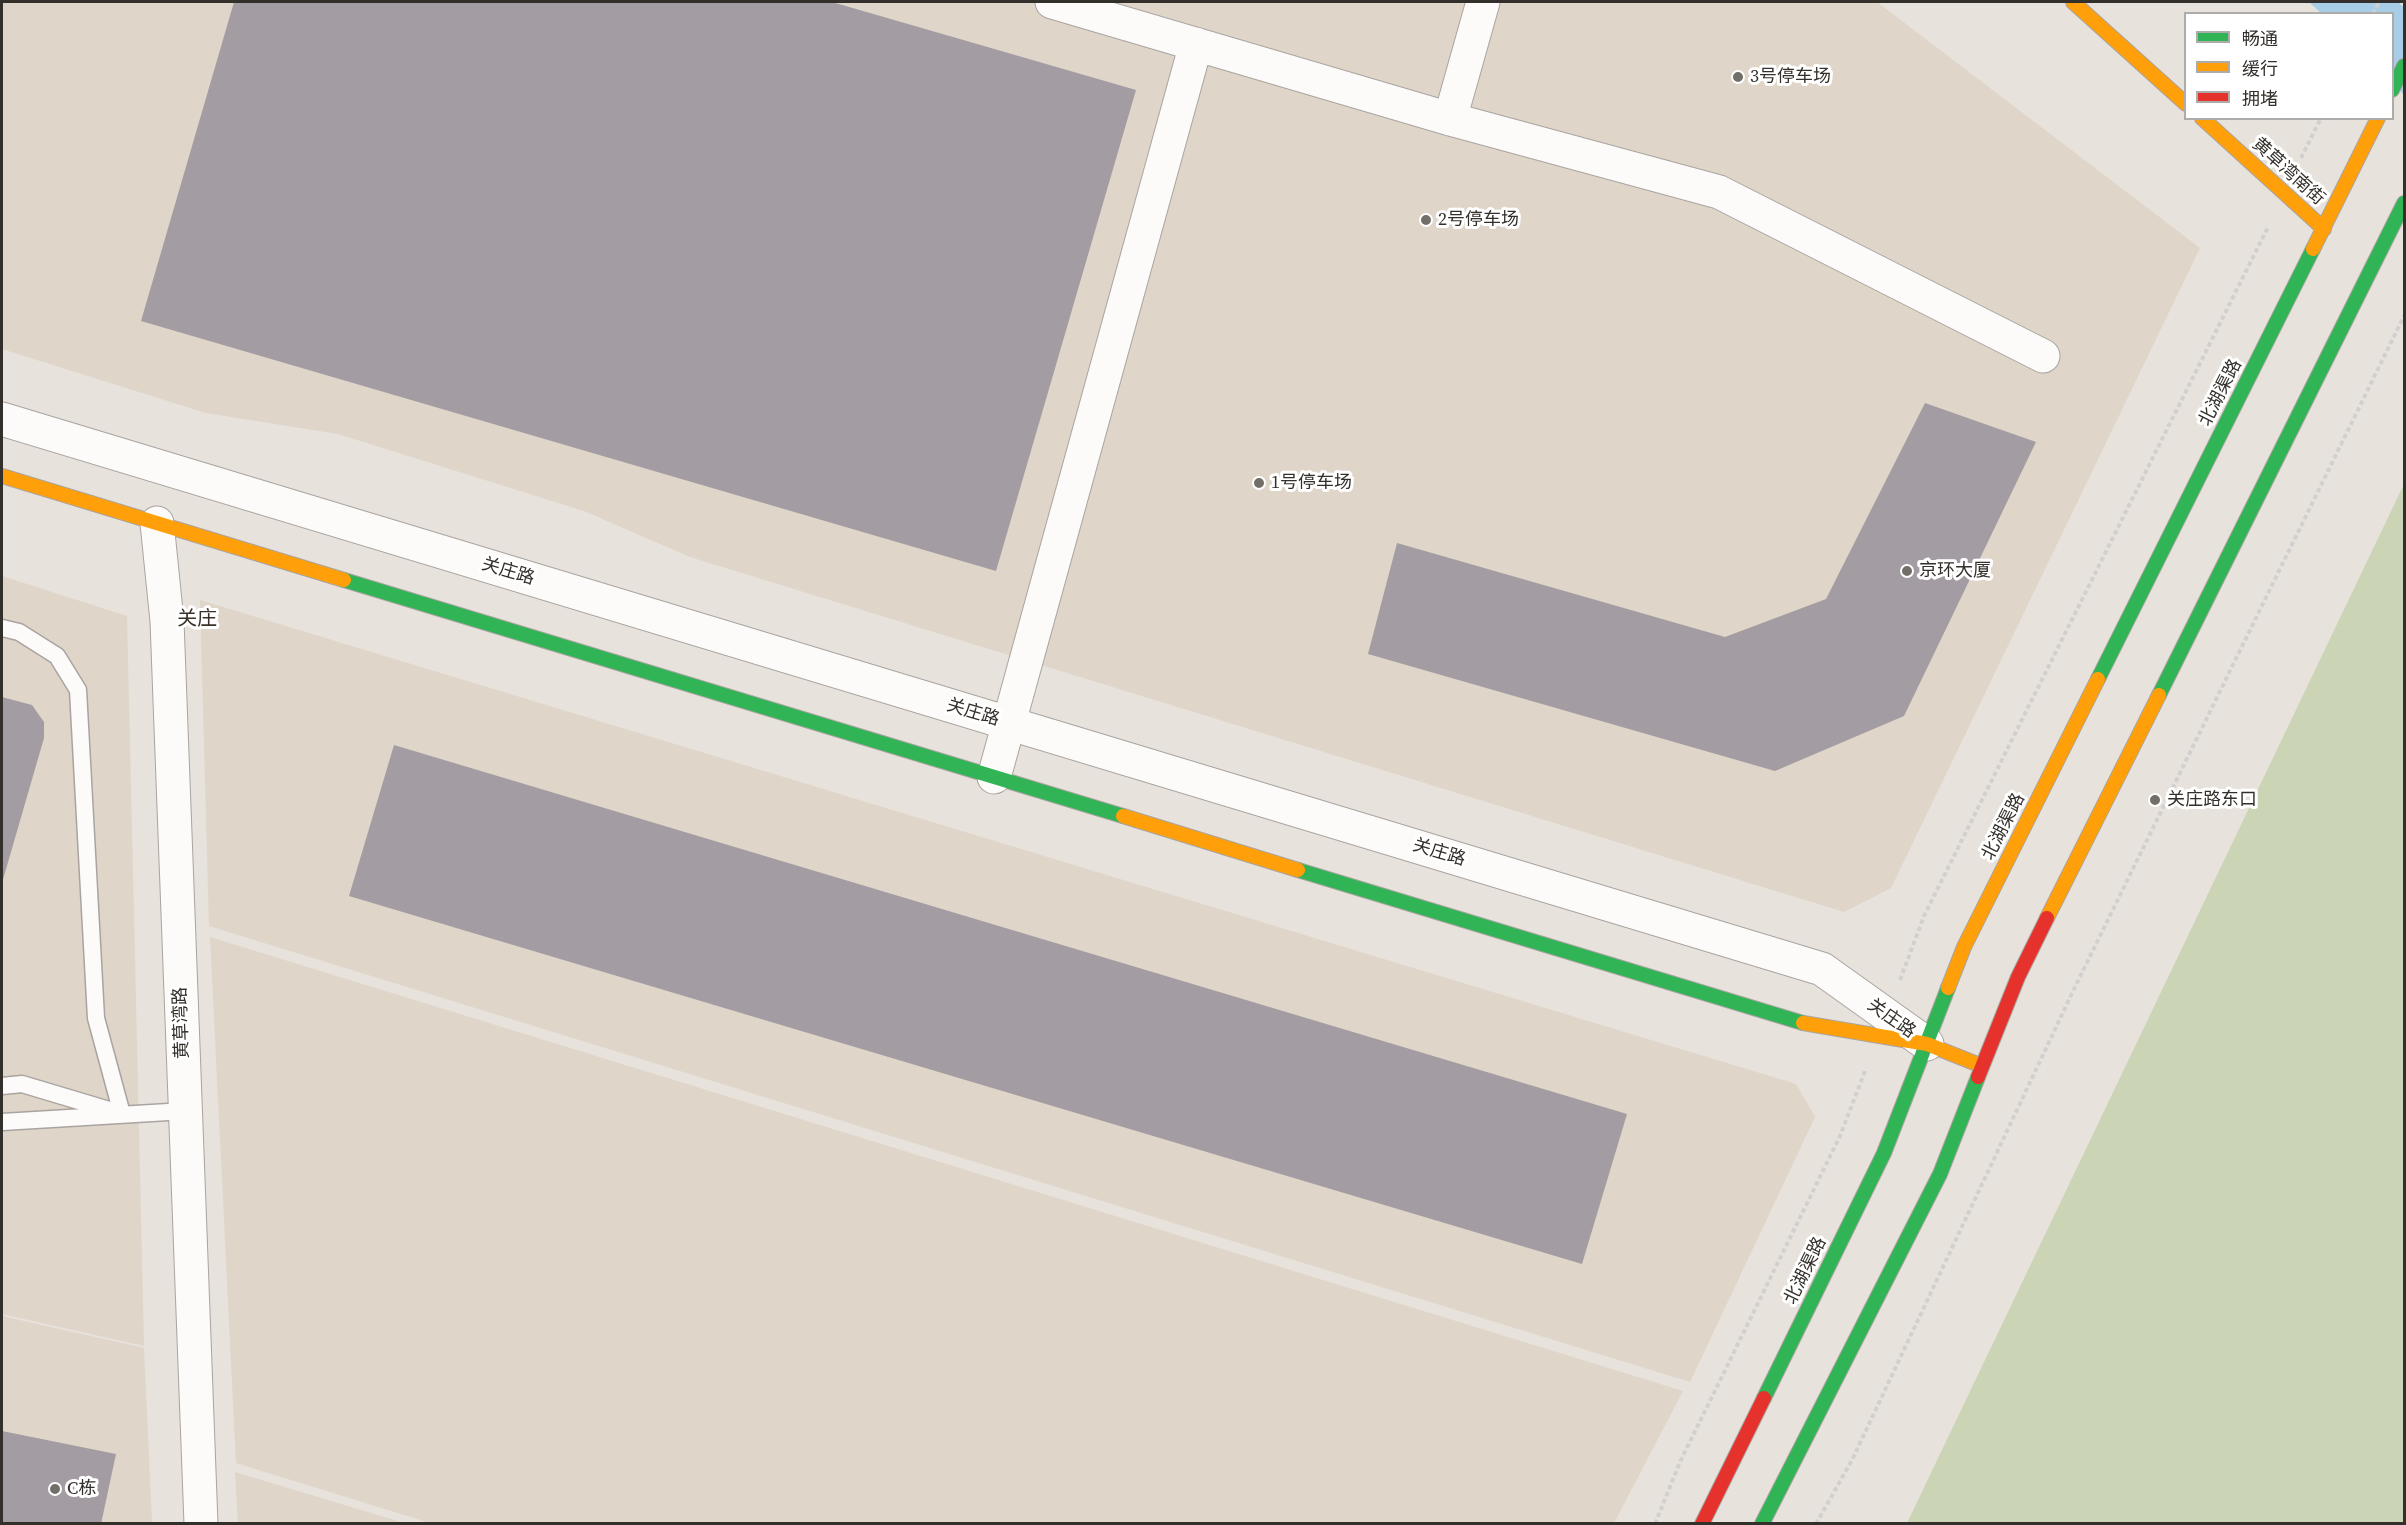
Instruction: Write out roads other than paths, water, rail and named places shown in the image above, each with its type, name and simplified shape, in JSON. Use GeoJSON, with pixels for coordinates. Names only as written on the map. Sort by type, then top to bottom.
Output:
{"type":"FeatureCollection","features":[{"type":"Feature","properties":{"kind":"main road"},"geometry":{"type":"LineString","coordinates":[[2073,2],[2184,102]]}},
{"type":"Feature","properties":{"kind":"main road"},"geometry":{"type":"LineString","coordinates":[[2394,86],[2404,66]]}},
{"type":"Feature","properties":{"kind":"main road","name":"黄草湾南街"},"geometry":{"type":"LineString","coordinates":[[2204,120],[2324,229]]}},
{"type":"Feature","properties":{"kind":"main road","name":"北湖渠路"},"geometry":{"type":"LineString","coordinates":[[1702,1524],[1884,1153],[1964,947],[2377,120]]}},
{"type":"Feature","properties":{"kind":"main road"},"geometry":{"type":"LineString","coordinates":[[1762,1524],[1940,1174],[2018,977],[2404,203]]}},
{"type":"Feature","properties":{"kind":"main road","name":"关庄路"},"geometry":{"type":"LineString","coordinates":[[2,476],[1806,1024],[1883,1026]]}},
{"type":"Feature","properties":{"kind":"main road","name":"关庄路"},"geometry":{"type":"LineString","coordinates":[[1927,1044],[1982,1066]]}},
{"type":"Feature","properties":{"kind":"street"},"geometry":{"type":"LineString","coordinates":[[1052,2],[1450,119],[1719,192],[2043,356]]}},
{"type":"Feature","properties":{"kind":"street"},"geometry":{"type":"LineString","coordinates":[[1450,119],[1483,2]]}},
{"type":"Feature","properties":{"kind":"street"},"geometry":{"type":"LineString","coordinates":[[994,777],[1196,44]]}},
{"type":"Feature","properties":{"kind":"street","name":"关庄路"},"geometry":{"type":"LineString","coordinates":[[2,419],[1822,969],[1883,1026],[1927,1044]]}},
{"type":"Feature","properties":{"kind":"street","name":"黄草湾路"},"geometry":{"type":"LineString","coordinates":[[157,523],[167,621],[201,1524]]}},
{"type":"Feature","properties":{"kind":"lane"},"geometry":{"type":"LineString","coordinates":[[2,628],[19,632],[57,656],[78,690],[96,1018],[122,1114]]}},
{"type":"Feature","properties":{"kind":"lane"},"geometry":{"type":"LineString","coordinates":[[2,1086],[22,1084],[122,1114]]}},
{"type":"Feature","properties":{"kind":"lane"},"geometry":{"type":"LineString","coordinates":[[2,1122],[186,1111]]}},
{"type":"Feature","properties":{"kind":"water"},"geometry":{"type":"Polygon","coordinates":[[[2309,2],[2398,2],[2404,7],[2404,95],[2394,84],[2394,12],[2320,12],[2309,2]]]}},
{"type":"Feature","properties":{"kind":"place","name":"3号停车场"},"geometry":{"type":"Point","coordinates":[1738,77]}},
{"type":"Feature","properties":{"kind":"place","name":"2号停车场"},"geometry":{"type":"Point","coordinates":[1426,220]}},
{"type":"Feature","properties":{"kind":"place","name":"1号停车场"},"geometry":{"type":"Point","coordinates":[1259,483]}},
{"type":"Feature","properties":{"kind":"place","name":"京环大厦"},"geometry":{"type":"Point","coordinates":[1907,571]}},
{"type":"Feature","properties":{"kind":"place","name":"关庄路东口"},"geometry":{"type":"Point","coordinates":[2155,800]}},
{"type":"Feature","properties":{"kind":"place","name":"C栋"},"geometry":{"type":"Point","coordinates":[55,1489]}},
{"type":"Feature","properties":{"kind":"district","name":"关庄"},"geometry":{"type":"Point","coordinates":[197,620]}}]}
